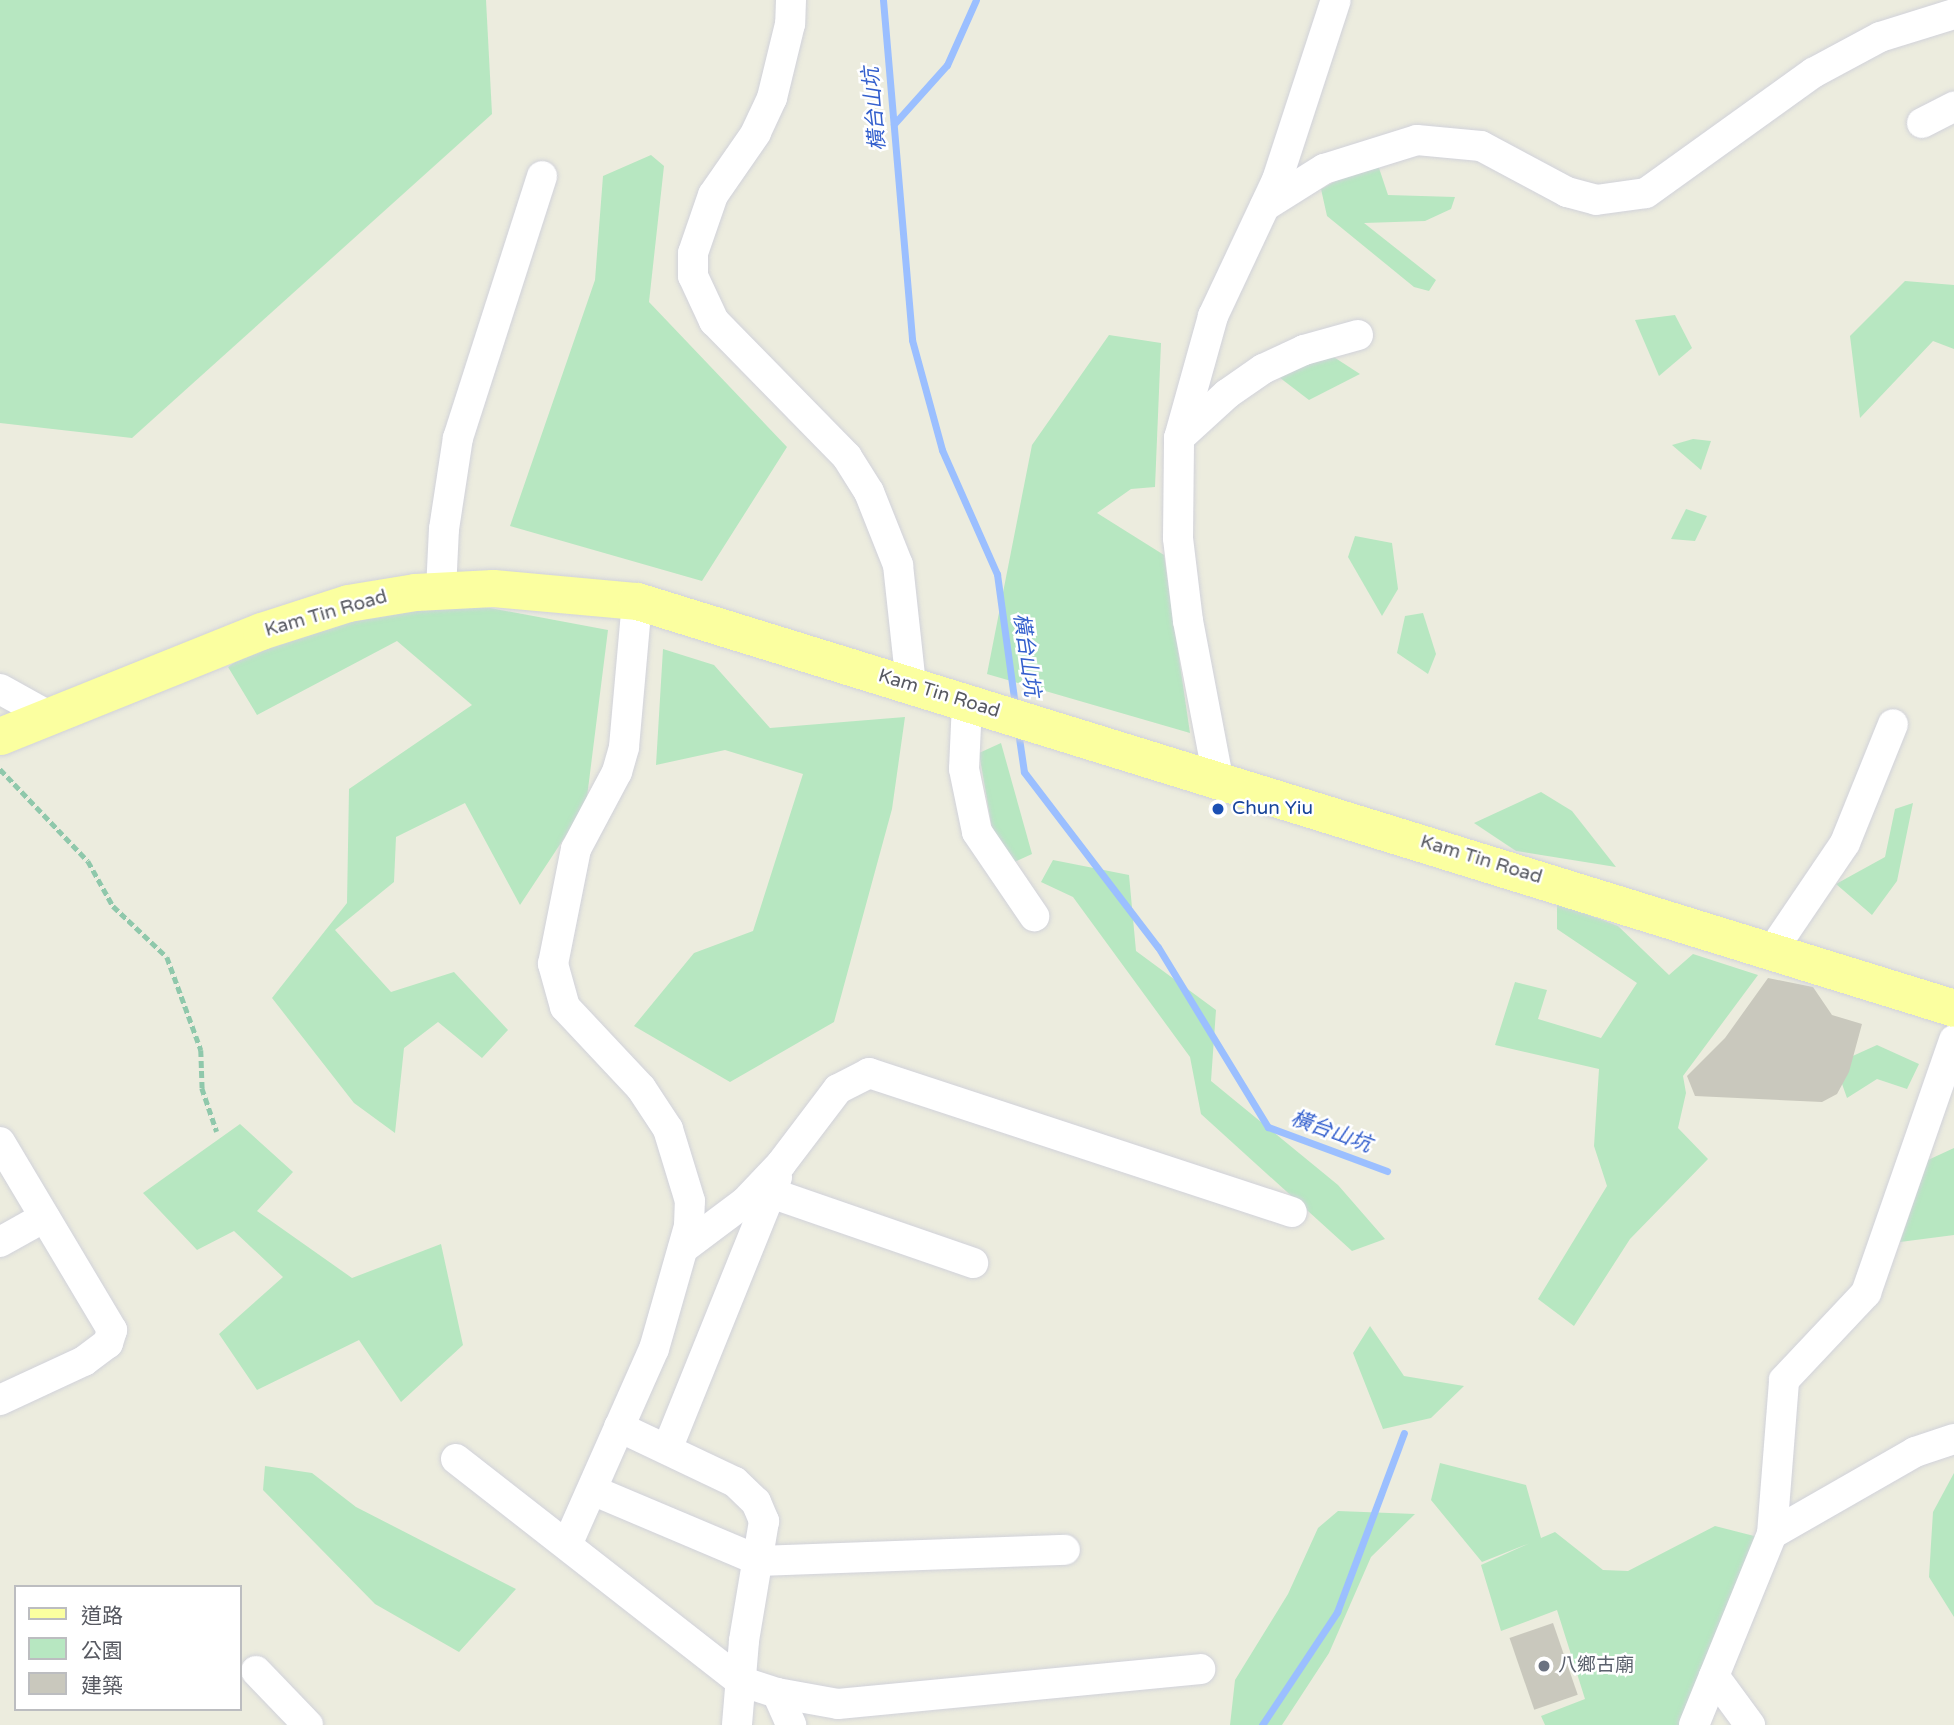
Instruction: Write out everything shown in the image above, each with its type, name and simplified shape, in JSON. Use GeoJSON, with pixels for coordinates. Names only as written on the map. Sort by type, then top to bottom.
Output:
{"type":"FeatureCollection","features":[{"type":"Feature","properties":{"kind":"main road","name":"Kam Tin Road"},"geometry":{"type":"LineString","coordinates":[[0,736],[303,616],[385,596],[441,590],[545,591],[637,601],[1218,778],[1954,1008]]}},
{"type":"Feature","properties":{"kind":"street"},"geometry":{"type":"LineString","coordinates":[[792,0],[790,24],[772,98],[756,133],[713,195],[693,253],[693,276],[714,321],[847,457],[869,492],[898,565],[911,685]]}},
{"type":"Feature","properties":{"kind":"street"},"geometry":{"type":"LineString","coordinates":[[1218,778],[1188,621],[1178,538],[1179,438],[1213,316],[1265,206],[1294,135],[1336,0]]}},
{"type":"Feature","properties":{"kind":"street"},"geometry":{"type":"LineString","coordinates":[[1265,206],[1324,169],[1417,140],[1481,146],[1567,192],[1596,200],[1646,193],[1813,73],[1880,37],[1954,14]]}},
{"type":"Feature","properties":{"kind":"street"},"geometry":{"type":"LineString","coordinates":[[1922,123],[1954,107]]}},
{"type":"Feature","properties":{"kind":"street"},"geometry":{"type":"LineString","coordinates":[[441,590],[443,529],[458,438],[542,176]]}},
{"type":"Feature","properties":{"kind":"street"},"geometry":{"type":"LineString","coordinates":[[1179,438],[1227,394],[1264,369],[1304,350],[1358,335]]}},
{"type":"Feature","properties":{"kind":"street"},"geometry":{"type":"LineString","coordinates":[[567,1545],[654,1349],[685,1247],[690,1201],[668,1129],[640,1088],[565,1007],[553,964],[576,849],[617,772],[624,747],[637,601]]}},
{"type":"Feature","properties":{"kind":"street"},"geometry":{"type":"LineString","coordinates":[[0,689],[49,716]]}},
{"type":"Feature","properties":{"kind":"street"},"geometry":{"type":"LineString","coordinates":[[967,703],[964,769],[977,832],[1034,916]]}},
{"type":"Feature","properties":{"kind":"street"},"geometry":{"type":"LineString","coordinates":[[1772,951],[1846,843],[1893,724]]}},
{"type":"Feature","properties":{"kind":"street"},"geometry":{"type":"LineString","coordinates":[[1694,1725],[1772,1534],[1784,1380],[1866,1293],[1954,1040]]}},
{"type":"Feature","properties":{"kind":"street"},"geometry":{"type":"LineString","coordinates":[[685,1247],[745,1202],[781,1164],[838,1089],[869,1073],[1292,1212]]}},
{"type":"Feature","properties":{"kind":"street"},"geometry":{"type":"LineString","coordinates":[[0,1142],[110,1323],[112,1336],[84,1362],[0,1400]]}},
{"type":"Feature","properties":{"kind":"street"},"geometry":{"type":"LineString","coordinates":[[668,1447],[781,1164]]}},
{"type":"Feature","properties":{"kind":"street"},"geometry":{"type":"LineString","coordinates":[[771,1193],[972,1263]]}},
{"type":"Feature","properties":{"kind":"street"},"geometry":{"type":"LineString","coordinates":[[0,1242],[45,1217]]}},
{"type":"Feature","properties":{"kind":"street"},"geometry":{"type":"LineString","coordinates":[[619,1427],[668,1447],[735,1482],[757,1502],[765,1521],[740,1681],[737,1725]]}},
{"type":"Feature","properties":{"kind":"street"},"geometry":{"type":"LineString","coordinates":[[1772,1534],[1916,1452],[1954,1439]]}},
{"type":"Feature","properties":{"kind":"street"},"geometry":{"type":"LineString","coordinates":[[456,1459],[740,1681],[776,1693],[838,1704],[1200,1669]]}},
{"type":"Feature","properties":{"kind":"street"},"geometry":{"type":"LineString","coordinates":[[592,1490],[760,1561],[1065,1550]]}},
{"type":"Feature","properties":{"kind":"street"},"geometry":{"type":"LineString","coordinates":[[256,1671],[309,1725]]}},
{"type":"Feature","properties":{"kind":"street"},"geometry":{"type":"LineString","coordinates":[[1714,1676],[1750,1725]]}},
{"type":"Feature","properties":{"kind":"street"},"geometry":{"type":"LineString","coordinates":[[776,1693],[791,1725]]}},
{"type":"Feature","properties":{"kind":"path"},"geometry":{"type":"LineString","coordinates":[[0,769],[88,861],[113,906],[167,957],[201,1051],[202,1088],[217,1132]]}},
{"type":"Feature","properties":{"kind":"green space"},"geometry":{"type":"Polygon","coordinates":[[[0,0],[486,0],[492,114],[132,438],[0,423],[0,0]]]}},
{"type":"Feature","properties":{"kind":"green space"},"geometry":{"type":"Polygon","coordinates":[[[651,155],[664,166],[649,302],[787,447],[702,581],[510,526],[595,280],[603,176],[651,155]]]}},
{"type":"Feature","properties":{"kind":"green space"},"geometry":{"type":"Polygon","coordinates":[[[1376,159],[1388,195],[1455,197],[1451,209],[1425,221],[1364,223],[1436,280],[1429,291],[1414,287],[1327,216],[1321,189],[1376,159]]]}},
{"type":"Feature","properties":{"kind":"green space"},"geometry":{"type":"Polygon","coordinates":[[[1905,281],[1954,285],[1954,349],[1933,341],[1860,418],[1850,336],[1905,281]]]}},
{"type":"Feature","properties":{"kind":"green space"},"geometry":{"type":"Polygon","coordinates":[[[1675,315],[1692,348],[1659,376],[1635,320],[1675,315]]]}},
{"type":"Feature","properties":{"kind":"green space"},"geometry":{"type":"Polygon","coordinates":[[[1109,335],[1161,343],[1155,487],[1131,489],[1097,513],[1164,555],[1190,733],[987,674],[1032,445],[1109,335]]]}},
{"type":"Feature","properties":{"kind":"green space"},"geometry":{"type":"Polygon","coordinates":[[[1326,352],[1360,374],[1309,400],[1275,374],[1326,352]]]}},
{"type":"Feature","properties":{"kind":"green space"},"geometry":{"type":"Polygon","coordinates":[[[1693,439],[1711,441],[1701,470],[1672,445],[1693,439]]]}},
{"type":"Feature","properties":{"kind":"green space"},"geometry":{"type":"Polygon","coordinates":[[[1686,509],[1707,516],[1695,541],[1671,539],[1686,509]]]}},
{"type":"Feature","properties":{"kind":"green space"},"geometry":{"type":"Polygon","coordinates":[[[1355,536],[1392,543],[1398,589],[1382,616],[1348,557],[1355,536]]]}},
{"type":"Feature","properties":{"kind":"green space"},"geometry":{"type":"Polygon","coordinates":[[[453,601],[608,630],[586,805],[520,905],[465,803],[396,837],[394,882],[335,930],[391,992],[454,972],[508,1030],[482,1058],[438,1022],[404,1048],[395,1133],[354,1103],[272,998],[347,903],[349,789],[472,705],[397,641],[257,715],[228,667],[313,608],[453,601]]]}},
{"type":"Feature","properties":{"kind":"green space"},"geometry":{"type":"Polygon","coordinates":[[[1423,613],[1436,654],[1428,674],[1397,653],[1405,616],[1423,613]]]}},
{"type":"Feature","properties":{"kind":"green space"},"geometry":{"type":"Polygon","coordinates":[[[663,649],[714,665],[770,728],[905,717],[892,809],[834,1022],[730,1082],[634,1026],[694,953],[753,931],[803,774],[725,750],[656,765],[663,649]]]}},
{"type":"Feature","properties":{"kind":"green space"},"geometry":{"type":"Polygon","coordinates":[[[1001,743],[1032,854],[999,869],[979,753],[1001,743]]]}},
{"type":"Feature","properties":{"kind":"green space"},"geometry":{"type":"Polygon","coordinates":[[[1541,792],[1572,811],[1616,867],[1516,851],[1474,823],[1541,792]]]}},
{"type":"Feature","properties":{"kind":"green space"},"geometry":{"type":"Polygon","coordinates":[[[1913,803],[1897,881],[1872,915],[1836,884],[1885,857],[1895,809],[1913,803]]]}},
{"type":"Feature","properties":{"kind":"green space"},"geometry":{"type":"Polygon","coordinates":[[[1053,860],[1129,875],[1136,951],[1216,1010],[1211,1081],[1338,1185],[1385,1239],[1352,1251],[1201,1114],[1190,1057],[1073,897],[1041,882],[1053,860]]]}},
{"type":"Feature","properties":{"kind":"green space"},"geometry":{"type":"Polygon","coordinates":[[[1557,903],[1618,926],[1669,975],[1693,954],[1758,975],[1683,1076],[1686,1093],[1678,1128],[1708,1159],[1630,1239],[1574,1326],[1538,1299],[1607,1186],[1594,1146],[1599,1069],[1495,1045],[1515,982],[1547,990],[1538,1019],[1601,1038],[1637,983],[1557,929],[1557,903]]]}},
{"type":"Feature","properties":{"kind":"green space"},"geometry":{"type":"Polygon","coordinates":[[[1877,1045],[1919,1064],[1907,1089],[1877,1079],[1847,1098],[1835,1064],[1877,1045]]]}},
{"type":"Feature","properties":{"kind":"green space"},"geometry":{"type":"Polygon","coordinates":[[[240,1124],[293,1172],[257,1211],[352,1278],[441,1244],[463,1345],[401,1402],[359,1340],[257,1390],[219,1334],[283,1277],[234,1231],[197,1250],[143,1193],[240,1124]]]}},
{"type":"Feature","properties":{"kind":"green space"},"geometry":{"type":"Polygon","coordinates":[[[1954,1148],[1954,1235],[1900,1242],[1928,1160],[1954,1148]]]}},
{"type":"Feature","properties":{"kind":"green space"},"geometry":{"type":"Polygon","coordinates":[[[1370,1326],[1404,1376],[1464,1386],[1431,1418],[1383,1429],[1353,1353],[1370,1326]]]}},
{"type":"Feature","properties":{"kind":"green space"},"geometry":{"type":"Polygon","coordinates":[[[1440,1463],[1526,1485],[1541,1538],[1555,1532],[1603,1570],[1628,1571],[1715,1526],[1758,1537],[1679,1725],[1545,1725],[1541,1716],[1585,1699],[1557,1610],[1501,1631],[1481,1565],[1530,1543],[1482,1562],[1431,1500],[1440,1463]]]}},
{"type":"Feature","properties":{"kind":"green space"},"geometry":{"type":"Polygon","coordinates":[[[265,1466],[312,1473],[356,1507],[516,1589],[459,1652],[375,1604],[263,1490],[265,1466]]]}},
{"type":"Feature","properties":{"kind":"green space"},"geometry":{"type":"Polygon","coordinates":[[[1954,1473],[1954,1617],[1929,1577],[1933,1512],[1954,1473]]]}},
{"type":"Feature","properties":{"kind":"green space"},"geometry":{"type":"Polygon","coordinates":[[[1338,1511],[1415,1514],[1371,1557],[1329,1653],[1282,1725],[1230,1725],[1235,1680],[1288,1594],[1318,1528],[1338,1511]]]}},
{"type":"Feature","properties":{"kind":"building"},"geometry":{"type":"Polygon","coordinates":[[[1768,978],[1813,987],[1832,1015],[1862,1024],[1849,1072],[1837,1094],[1822,1102],[1695,1096],[1687,1076],[1725,1038],[1768,978]]]}},
{"type":"Feature","properties":{"kind":"building","name":"八鄉古廟"},"geometry":{"type":"Polygon","coordinates":[[[1553,1623],[1578,1695],[1534,1710],[1510,1638],[1553,1623]]]}},
{"type":"Feature","properties":{"kind":"waterway","name":"橫台山坑"},"geometry":{"type":"LineString","coordinates":[[883,0],[912,340],[942,450],[997,574],[1015,706]]}},
{"type":"Feature","properties":{"kind":"waterway"},"geometry":{"type":"LineString","coordinates":[[894,124],[947,65],[976,0]]}},
{"type":"Feature","properties":{"kind":"waterway","name":"橫台山坑"},"geometry":{"type":"LineString","coordinates":[[1018,731],[1024,772],[1158,947],[1268,1127],[1387,1171]]}},
{"type":"Feature","properties":{"kind":"waterway"},"geometry":{"type":"LineString","coordinates":[[1262,1725],[1337,1612],[1404,1433]]}},
{"type":"Feature","properties":{"kind":"place","name":"Chun Yiu"},"geometry":{"type":"Point","coordinates":[1218,809]}},
{"type":"Feature","properties":{"kind":"place","name":"八鄉古廟"},"geometry":{"type":"Point","coordinates":[1544,1666]}}]}
